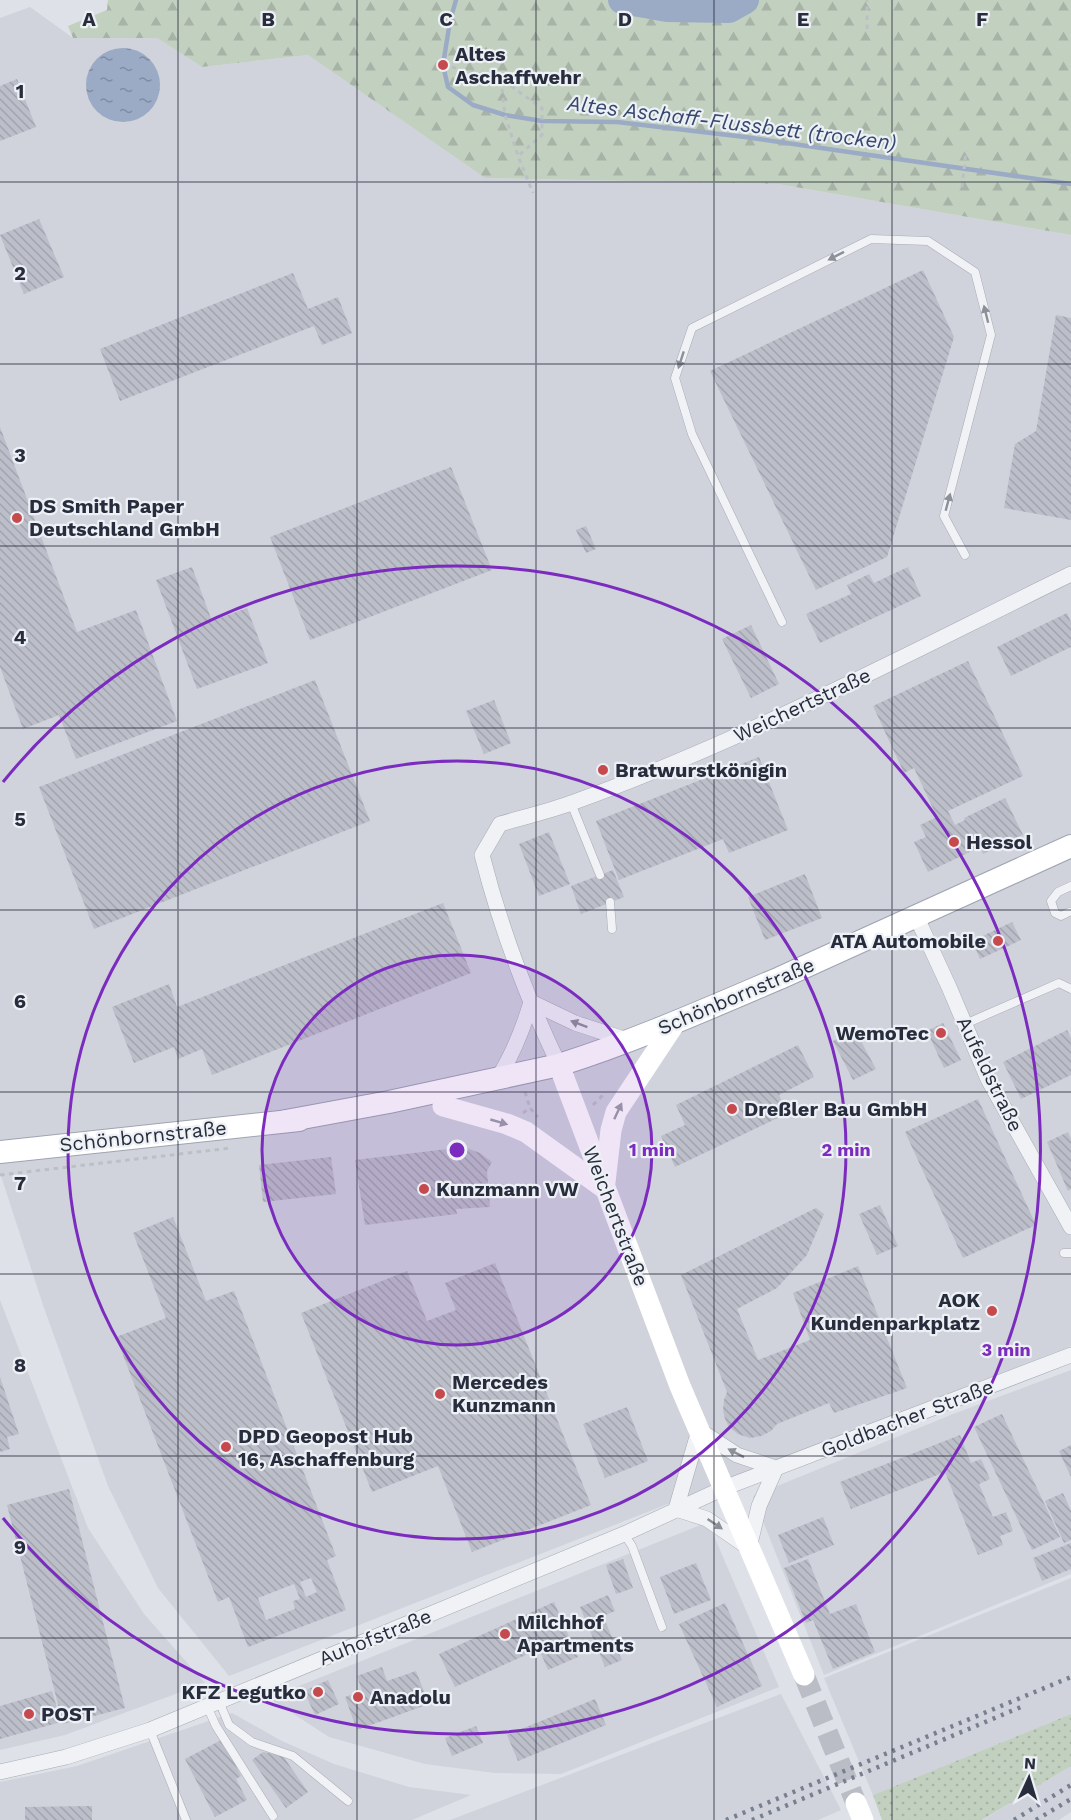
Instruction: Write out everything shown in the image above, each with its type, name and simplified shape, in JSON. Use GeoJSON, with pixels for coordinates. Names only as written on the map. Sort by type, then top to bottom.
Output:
{"type":"FeatureCollection","features":[{"type":"Feature","properties":{"kind":"main road","name":"Schönbornstraße"},"geometry":{"type":"LineString","coordinates":[[286,1121],[389,1102],[559,1065],[630,1041],[917,918],[1071,846]]}},
{"type":"Feature","properties":{"kind":"main road"},"geometry":{"type":"LineString","coordinates":[[443,1106],[507,1124],[526,1132],[604,1188],[611,1130],[616,1112],[675,1023]]}},
{"type":"Feature","properties":{"kind":"main road","name":"Schönbornstraße"},"geometry":{"type":"LineString","coordinates":[[4,1152],[443,1106],[524,1087],[559,1065]]}},
{"type":"Feature","properties":{"kind":"main road","name":"Weichertstraße"},"geometry":{"type":"LineString","coordinates":[[559,1065],[680,1386],[724,1488]]}},
{"type":"Feature","properties":{"kind":"main road"},"geometry":{"type":"LineString","coordinates":[[724,1488],[804,1675]]}},
{"type":"Feature","properties":{"kind":"street","name":"Weichertstraße"},"geometry":{"type":"LineString","coordinates":[[559,1065],[531,1002],[492,893],[482,855],[500,824],[572,803],[753,729],[1071,574]]}},
{"type":"Feature","properties":{"kind":"street","name":"Aufeldstraße"},"geometry":{"type":"LineString","coordinates":[[917,918],[988,1079],[1071,1227]]}},
{"type":"Feature","properties":{"kind":"street"},"geometry":{"type":"LineString","coordinates":[[498,1078],[518,1042],[531,1002],[575,1023],[630,1041]]}},
{"type":"Feature","properties":{"kind":"street","name":"Goldbacher Straße"},"geometry":{"type":"LineString","coordinates":[[724,1488],[1071,1355]]}},
{"type":"Feature","properties":{"kind":"street"},"geometry":{"type":"LineString","coordinates":[[699,1431],[736,1455],[776,1468],[759,1506],[749,1548],[707,1519],[676,1509],[699,1431]]}},
{"type":"Feature","properties":{"kind":"street","name":"Auhofstraße"},"geometry":{"type":"LineString","coordinates":[[0,1772],[66,1757],[150,1730],[624,1534],[724,1488]]}},
{"type":"Feature","properties":{"kind":"lane"},"geometry":{"type":"LineString","coordinates":[[782,622],[692,434],[675,378],[692,328],[871,239],[928,241],[975,272],[991,335],[944,516],[965,555]]}},
{"type":"Feature","properties":{"kind":"lane"},"geometry":{"type":"LineString","coordinates":[[572,803],[600,875]]}},
{"type":"Feature","properties":{"kind":"lane"},"geometry":{"type":"LineString","coordinates":[[1069,912],[1061,916],[1055,913],[1051,901],[1058,892],[1071,886]]}},
{"type":"Feature","properties":{"kind":"lane"},"geometry":{"type":"LineString","coordinates":[[610,902],[612,929]]}},
{"type":"Feature","properties":{"kind":"lane"},"geometry":{"type":"LineString","coordinates":[[965,1024],[1059,983],[1071,989]]}},
{"type":"Feature","properties":{"kind":"lane"},"geometry":{"type":"LineString","coordinates":[[624,1534],[632,1546],[662,1627]]}},
{"type":"Feature","properties":{"kind":"lane"},"geometry":{"type":"LineString","coordinates":[[213,1703],[229,1725],[252,1742],[293,1756],[348,1801]]}},
{"type":"Feature","properties":{"kind":"lane"},"geometry":{"type":"LineString","coordinates":[[213,1703],[216,1726],[273,1816]]}},
{"type":"Feature","properties":{"kind":"lane"},"geometry":{"type":"LineString","coordinates":[[150,1730],[186,1820]]}},
{"type":"Feature","properties":{"kind":"path"},"geometry":{"type":"LineString","coordinates":[[867,0],[867,29]]}},
{"type":"Feature","properties":{"kind":"path"},"geometry":{"type":"LineString","coordinates":[[443,65],[501,79],[542,108],[542,135],[518,156]]}},
{"type":"Feature","properties":{"kind":"path"},"geometry":{"type":"LineString","coordinates":[[501,79],[505,115],[533,193]]}},
{"type":"Feature","properties":{"kind":"path"},"geometry":{"type":"LineString","coordinates":[[962,187],[966,151]]}},
{"type":"Feature","properties":{"kind":"path"},"geometry":{"type":"LineString","coordinates":[[0,1175],[5,1174]]}},
{"type":"Feature","properties":{"kind":"shaded area"},"geometry":{"type":"Polygon","coordinates":[[[30,7],[73,38],[157,38],[202,67],[308,55],[485,178],[778,184],[1071,235],[1071,1346],[229,1676],[158,1588],[108,1486],[43,1305],[0,1173],[0,18],[30,7]]]}},
{"type":"Feature","properties":{"kind":"shaded area"},"geometry":{"type":"Polygon","coordinates":[[[0,1300],[88,1528],[144,1614],[205,1683],[65,1735],[0,1750],[0,1300]]]}},
{"type":"Feature","properties":{"kind":"shaded area"},"geometry":{"type":"Polygon","coordinates":[[[1071,1370],[1071,1574],[824,1675],[753,1496],[953,1414],[1071,1370]]]}},
{"type":"Feature","properties":{"kind":"shaded area"},"geometry":{"type":"Polygon","coordinates":[[[708,1522],[779,1687],[561,1774],[495,1773],[425,1764],[329,1737],[269,1698],[708,1522]]]}},
{"type":"Feature","properties":{"kind":"shaded area"},"geometry":{"type":"Polygon","coordinates":[[[1071,1578],[1071,1714],[873,1795],[824,1678],[1071,1578]]]}},
{"type":"Feature","properties":{"kind":"shaded area"},"geometry":{"type":"Polygon","coordinates":[[[781,1694],[841,1810],[818,1820],[450,1820],[781,1694]]]}},
{"type":"Feature","properties":{"kind":"shaded area"},"geometry":{"type":"Polygon","coordinates":[[[232,1713],[282,1741],[334,1764],[409,1787],[471,1795],[412,1820],[0,1820],[0,1782],[77,1766],[232,1713]]]}},
{"type":"Feature","properties":{"kind":"shaded area"},"geometry":{"type":"Polygon","coordinates":[[[1071,1766],[1071,1812],[1059,1820],[983,1820],[1071,1766]]]}},
{"type":"Feature","properties":{"kind":"green space"},"geometry":{"type":"Polygon","coordinates":[[[108,0],[1071,0],[1071,235],[778,184],[485,178],[308,55],[202,67],[157,38],[73,38],[68,26],[107,10],[108,0]]]}},
{"type":"Feature","properties":{"kind":"green space"},"geometry":{"type":"Polygon","coordinates":[[[1071,1714],[1071,1766],[982,1820],[882,1820],[873,1795],[1071,1714]]]}},
{"type":"Feature","properties":{"kind":"water"},"geometry":{"type":"Polygon","coordinates":[[[116,48],[130,48],[144,54],[154,64],[160,78],[160,92],[154,106],[144,116],[130,122],[116,122],[102,116],[92,106],[86,92],[86,78],[92,64],[102,54],[116,48]]]}},
{"type":"Feature","properties":{"kind":"building"},"geometry":{"type":"Polygon","coordinates":[[[17,79],[36,127],[0,141],[0,86],[17,79]]]}},
{"type":"Feature","properties":{"kind":"building"},"geometry":{"type":"Polygon","coordinates":[[[39,219],[64,277],[24,294],[0,235],[39,219]]]}},
{"type":"Feature","properties":{"kind":"building"},"geometry":{"type":"Polygon","coordinates":[[[923,270],[954,337],[887,557],[816,590],[710,371],[923,270]]]}},
{"type":"Feature","properties":{"kind":"building"},"geometry":{"type":"Polygon","coordinates":[[[293,273],[308,309],[338,297],[352,333],[322,345],[314,326],[120,401],[100,349],[293,273]]]}},
{"type":"Feature","properties":{"kind":"building"},"geometry":{"type":"Polygon","coordinates":[[[1056,315],[1071,318],[1071,520],[1004,508],[1015,444],[1036,431],[1056,315]]]}},
{"type":"Feature","properties":{"kind":"building","name":"DS Smith Paper Deutschland GmbH"},"geometry":{"type":"Polygon","coordinates":[[[0,427],[77,632],[136,610],[177,721],[76,759],[59,715],[23,729],[0,667],[0,427]]]}},
{"type":"Feature","properties":{"kind":"building"},"geometry":{"type":"Polygon","coordinates":[[[451,467],[492,570],[310,640],[270,537],[451,467]]]}},
{"type":"Feature","properties":{"kind":"building"},"geometry":{"type":"Polygon","coordinates":[[[586,526],[596,549],[586,553],[576,530],[586,526]]]}},
{"type":"Feature","properties":{"kind":"building"},"geometry":{"type":"Polygon","coordinates":[[[192,567],[212,621],[247,608],[268,663],[197,689],[156,580],[192,567]]]}},
{"type":"Feature","properties":{"kind":"building"},"geometry":{"type":"Polygon","coordinates":[[[908,567],[921,596],[820,643],[806,614],[851,594],[847,585],[869,574],[874,583],[908,567]]]}},
{"type":"Feature","properties":{"kind":"building"},"geometry":{"type":"Polygon","coordinates":[[[1067,613],[1071,622],[1071,647],[1011,676],[997,647],[1067,613]]]}},
{"type":"Feature","properties":{"kind":"building"},"geometry":{"type":"Polygon","coordinates":[[[751,625],[779,684],[751,698],[722,639],[751,625]]]}},
{"type":"Feature","properties":{"kind":"building"},"geometry":{"type":"Polygon","coordinates":[[[968,661],[1023,776],[948,811],[955,825],[965,820],[964,818],[1005,798],[1023,835],[983,854],[980,847],[928,872],[914,842],[926,837],[920,825],[937,817],[914,768],[904,773],[873,706],[968,661]]]}},
{"type":"Feature","properties":{"kind":"building"},"geometry":{"type":"Polygon","coordinates":[[[315,680],[370,821],[94,929],[39,787],[315,680]]]}},
{"type":"Feature","properties":{"kind":"building"},"geometry":{"type":"Polygon","coordinates":[[[494,700],[511,743],[484,754],[466,711],[494,700]]]}},
{"type":"Feature","properties":{"kind":"building"},"geometry":{"type":"Polygon","coordinates":[[[759,757],[788,830],[729,853],[723,839],[619,880],[596,821],[759,757]]]}},
{"type":"Feature","properties":{"kind":"building"},"geometry":{"type":"Polygon","coordinates":[[[549,832],[570,884],[539,896],[519,844],[549,832]]]}},
{"type":"Feature","properties":{"kind":"building"},"geometry":{"type":"Polygon","coordinates":[[[613,870],[624,897],[581,914],[571,886],[613,870]]]}},
{"type":"Feature","properties":{"kind":"building"},"geometry":{"type":"Polygon","coordinates":[[[805,874],[822,918],[765,940],[748,897],[805,874]]]}},
{"type":"Feature","properties":{"kind":"building"},"geometry":{"type":"Polygon","coordinates":[[[443,903],[471,973],[212,1075],[202,1049],[178,1059],[174,1047],[134,1063],[112,1007],[169,984],[177,1007],[443,903]]]}},
{"type":"Feature","properties":{"kind":"building"},"geometry":{"type":"Polygon","coordinates":[[[1012,922],[1021,940],[980,959],[972,941],[1012,922]]]}},
{"type":"Feature","properties":{"kind":"building"},"geometry":{"type":"Polygon","coordinates":[[[943,1023],[961,1060],[944,1068],[927,1031],[943,1023]]]}},
{"type":"Feature","properties":{"kind":"building"},"geometry":{"type":"Polygon","coordinates":[[[855,1030],[876,1069],[853,1080],[833,1041],[855,1030]]]}},
{"type":"Feature","properties":{"kind":"building"},"geometry":{"type":"Polygon","coordinates":[[[1067,1030],[1071,1038],[1071,1075],[1021,1099],[1003,1062],[1067,1030]]]}},
{"type":"Feature","properties":{"kind":"building","name":"Dreßler Bau GmbH"},"geometry":{"type":"Polygon","coordinates":[[[798,1045],[814,1077],[779,1095],[788,1113],[675,1167],[661,1136],[685,1125],[676,1105],[798,1045]]]}},
{"type":"Feature","properties":{"kind":"building"},"geometry":{"type":"Polygon","coordinates":[[[978,1099],[1036,1225],[963,1258],[905,1132],[978,1099]]]}},
{"type":"Feature","properties":{"kind":"building"},"geometry":{"type":"Polygon","coordinates":[[[1068,1132],[1071,1139],[1071,1189],[1068,1191],[1047,1142],[1068,1132]]]}},
{"type":"Feature","properties":{"kind":"building","name":"Kunzmann VW"},"geometry":{"type":"Polygon","coordinates":[[[464,1147],[480,1153],[492,1162],[487,1171],[490,1207],[456,1209],[457,1214],[365,1225],[355,1160],[464,1147]]]}},
{"type":"Feature","properties":{"kind":"building"},"geometry":{"type":"Polygon","coordinates":[[[331,1157],[336,1194],[263,1202],[259,1165],[331,1157]]]}},
{"type":"Feature","properties":{"kind":"building"},"geometry":{"type":"Polygon","coordinates":[[[880,1205],[898,1246],[877,1255],[859,1214],[880,1205]]]}},
{"type":"Feature","properties":{"kind":"building"},"geometry":{"type":"Polygon","coordinates":[[[816,1208],[824,1214],[807,1255],[777,1288],[737,1309],[758,1360],[810,1340],[793,1293],[858,1266],[907,1388],[834,1413],[829,1403],[777,1424],[771,1431],[761,1436],[750,1438],[738,1434],[729,1427],[725,1419],[723,1410],[727,1392],[681,1275],[816,1208]]]}},
{"type":"Feature","properties":{"kind":"building","name":"DPD Geopost Hub 16, Aschaffenburg"},"geometry":{"type":"Polygon","coordinates":[[[173,1217],[206,1301],[234,1291],[336,1556],[327,1560],[346,1610],[248,1647],[229,1597],[218,1602],[116,1337],[166,1318],[133,1233],[173,1217]],[[311,1578],[300,1582],[306,1597],[317,1592],[311,1578]],[[294,1584],[258,1598],[266,1620],[295,1609],[293,1601],[300,1599],[294,1584]]]}},
{"type":"Feature","properties":{"kind":"building","name":"Mercedes Kunzmann"},"geometry":{"type":"Polygon","coordinates":[[[495,1263],[591,1505],[472,1552],[438,1466],[372,1492],[301,1313],[407,1271],[427,1321],[456,1310],[445,1283],[495,1263]]]}},
{"type":"Feature","properties":{"kind":"building"},"geometry":{"type":"Polygon","coordinates":[[[0,1377],[19,1434],[7,1437],[10,1449],[0,1452],[0,1377]]]}},
{"type":"Feature","properties":{"kind":"building"},"geometry":{"type":"Polygon","coordinates":[[[627,1407],[648,1461],[605,1478],[583,1424],[627,1407]]]}},
{"type":"Feature","properties":{"kind":"building"},"geometry":{"type":"Polygon","coordinates":[[[1002,1414],[1060,1537],[1032,1550],[974,1427],[1002,1414]]]}},
{"type":"Feature","properties":{"kind":"building"},"geometry":{"type":"Polygon","coordinates":[[[960,1435],[971,1463],[981,1459],[990,1479],[979,1484],[993,1517],[1006,1512],[1013,1531],[1000,1536],[1003,1545],[978,1555],[945,1472],[851,1509],[840,1482],[960,1435]]]}},
{"type":"Feature","properties":{"kind":"building"},"geometry":{"type":"Polygon","coordinates":[[[1071,1445],[1071,1477],[1059,1451],[1071,1445]]]}},
{"type":"Feature","properties":{"kind":"building"},"geometry":{"type":"Polygon","coordinates":[[[69,1489],[125,1708],[63,1724],[7,1505],[69,1489]]]}},
{"type":"Feature","properties":{"kind":"building"},"geometry":{"type":"Polygon","coordinates":[[[1063,1493],[1071,1511],[1071,1540],[1064,1543],[1045,1501],[1063,1493]]]}},
{"type":"Feature","properties":{"kind":"building"},"geometry":{"type":"Polygon","coordinates":[[[823,1517],[834,1545],[789,1563],[778,1535],[823,1517]]]}},
{"type":"Feature","properties":{"kind":"building"},"geometry":{"type":"Polygon","coordinates":[[[1071,1543],[1071,1569],[1042,1581],[1033,1558],[1071,1543]]]}},
{"type":"Feature","properties":{"kind":"building"},"geometry":{"type":"Polygon","coordinates":[[[623,1559],[633,1588],[616,1594],[606,1565],[623,1559]]]}},
{"type":"Feature","properties":{"kind":"building"},"geometry":{"type":"Polygon","coordinates":[[[808,1559],[830,1614],[856,1604],[875,1652],[833,1669],[813,1620],[806,1623],[784,1568],[808,1559]]]}},
{"type":"Feature","properties":{"kind":"building"},"geometry":{"type":"Polygon","coordinates":[[[696,1563],[711,1600],[674,1614],[660,1577],[696,1563]]]}},
{"type":"Feature","properties":{"kind":"building"},"geometry":{"type":"Polygon","coordinates":[[[608,1595],[615,1611],[603,1616],[622,1660],[605,1667],[580,1607],[608,1595]]]}},
{"type":"Feature","properties":{"kind":"building"},"geometry":{"type":"Polygon","coordinates":[[[554,1602],[578,1657],[548,1670],[539,1649],[455,1687],[439,1654],[554,1602]]]}},
{"type":"Feature","properties":{"kind":"building"},"geometry":{"type":"Polygon","coordinates":[[[725,1603],[762,1686],[717,1707],[679,1624],[725,1603]]]}},
{"type":"Feature","properties":{"kind":"building"},"geometry":{"type":"Polygon","coordinates":[[[382,1667],[387,1681],[416,1671],[429,1704],[357,1730],[345,1697],[362,1691],[357,1676],[382,1667]]]}},
{"type":"Feature","properties":{"kind":"building"},"geometry":{"type":"Polygon","coordinates":[[[328,1680],[339,1704],[315,1715],[304,1691],[328,1680]]]}},
{"type":"Feature","properties":{"kind":"building","name":"POST"},"geometry":{"type":"Polygon","coordinates":[[[52,1691],[61,1722],[0,1739],[0,1706],[52,1691]]]}},
{"type":"Feature","properties":{"kind":"building"},"geometry":{"type":"Polygon","coordinates":[[[595,1699],[606,1725],[518,1761],[507,1735],[595,1699]]]}},
{"type":"Feature","properties":{"kind":"building"},"geometry":{"type":"Polygon","coordinates":[[[476,1726],[483,1743],[452,1756],[445,1738],[476,1726]]]}},
{"type":"Feature","properties":{"kind":"building"},"geometry":{"type":"Polygon","coordinates":[[[223,1739],[241,1776],[236,1779],[247,1800],[215,1817],[185,1759],[223,1739]]]}},
{"type":"Feature","properties":{"kind":"building"},"geometry":{"type":"Polygon","coordinates":[[[263,1752],[283,1756],[308,1792],[286,1808],[252,1760],[263,1752]]]}},
{"type":"Feature","properties":{"kind":"building"},"geometry":{"type":"Polygon","coordinates":[[[92,1806],[92,1820],[25,1820],[25,1807],[92,1806]]]}},
{"type":"Feature","properties":{"kind":"waterway","name":"Altes Aschaff-Flussbett (trocken)"},"geometry":{"type":"LineString","coordinates":[[456,0],[443,65],[448,87],[473,105],[505,115],[542,121],[617,122],[745,137],[1071,184]]}},
{"type":"Feature","properties":{"kind":"waterway"},"geometry":{"type":"LineString","coordinates":[[622,0],[667,8],[729,9],[745,0]]}},
{"type":"Feature","properties":{"kind":"tunnel"},"geometry":{"type":"LineString","coordinates":[[804,1675],[856,1803]]}},
{"type":"Feature","properties":{"kind":"railway"},"geometry":{"type":"LineString","coordinates":[[726,1820],[1071,1677]]}},
{"type":"Feature","properties":{"kind":"railway"},"geometry":{"type":"LineString","coordinates":[[752,1820],[1021,1707]]}},
{"type":"Feature","properties":{"kind":"railway"},"geometry":{"type":"LineString","coordinates":[[1014,1820],[1071,1785]]}},
{"type":"Feature","properties":{"kind":"railway"},"geometry":{"type":"LineString","coordinates":[[1036,1820],[1071,1799]]}},
{"type":"Feature","properties":{"kind":"place","name":"Altes Aschaffwehr"},"geometry":{"type":"Point","coordinates":[443,65]}},
{"type":"Feature","properties":{"kind":"place","name":"DS Smith Paper Deutschland GmbH"},"geometry":{"type":"Point","coordinates":[17,518]}},
{"type":"Feature","properties":{"kind":"place","name":"Bratwurstkönigin"},"geometry":{"type":"Point","coordinates":[603,770]}},
{"type":"Feature","properties":{"kind":"place","name":"Hessol"},"geometry":{"type":"Point","coordinates":[954,842]}},
{"type":"Feature","properties":{"kind":"place","name":"ATA Automobile"},"geometry":{"type":"Point","coordinates":[998,941]}},
{"type":"Feature","properties":{"kind":"place","name":"WemoTec"},"geometry":{"type":"Point","coordinates":[941,1033]}},
{"type":"Feature","properties":{"kind":"place","name":"Dreßler Bau GmbH"},"geometry":{"type":"Point","coordinates":[732,1109]}},
{"type":"Feature","properties":{"kind":"place","name":"Kunzmann VW"},"geometry":{"type":"Point","coordinates":[424,1189]}},
{"type":"Feature","properties":{"kind":"place","name":"AOK Kundenparkplatz"},"geometry":{"type":"Point","coordinates":[992,1311]}},
{"type":"Feature","properties":{"kind":"place","name":"Mercedes Kunzmann"},"geometry":{"type":"Point","coordinates":[440,1394]}},
{"type":"Feature","properties":{"kind":"place","name":"DPD Geopost Hub 16, Aschaffenburg"},"geometry":{"type":"Point","coordinates":[226,1447]}},
{"type":"Feature","properties":{"kind":"place","name":"Milchhof Apartments"},"geometry":{"type":"Point","coordinates":[505,1634]}},
{"type":"Feature","properties":{"kind":"place","name":"KFZ Legutko"},"geometry":{"type":"Point","coordinates":[318,1692]}},
{"type":"Feature","properties":{"kind":"place","name":"Anadolu"},"geometry":{"type":"Point","coordinates":[358,1697]}},
{"type":"Feature","properties":{"kind":"place","name":"POST"},"geometry":{"type":"Point","coordinates":[29,1714]}}]}
